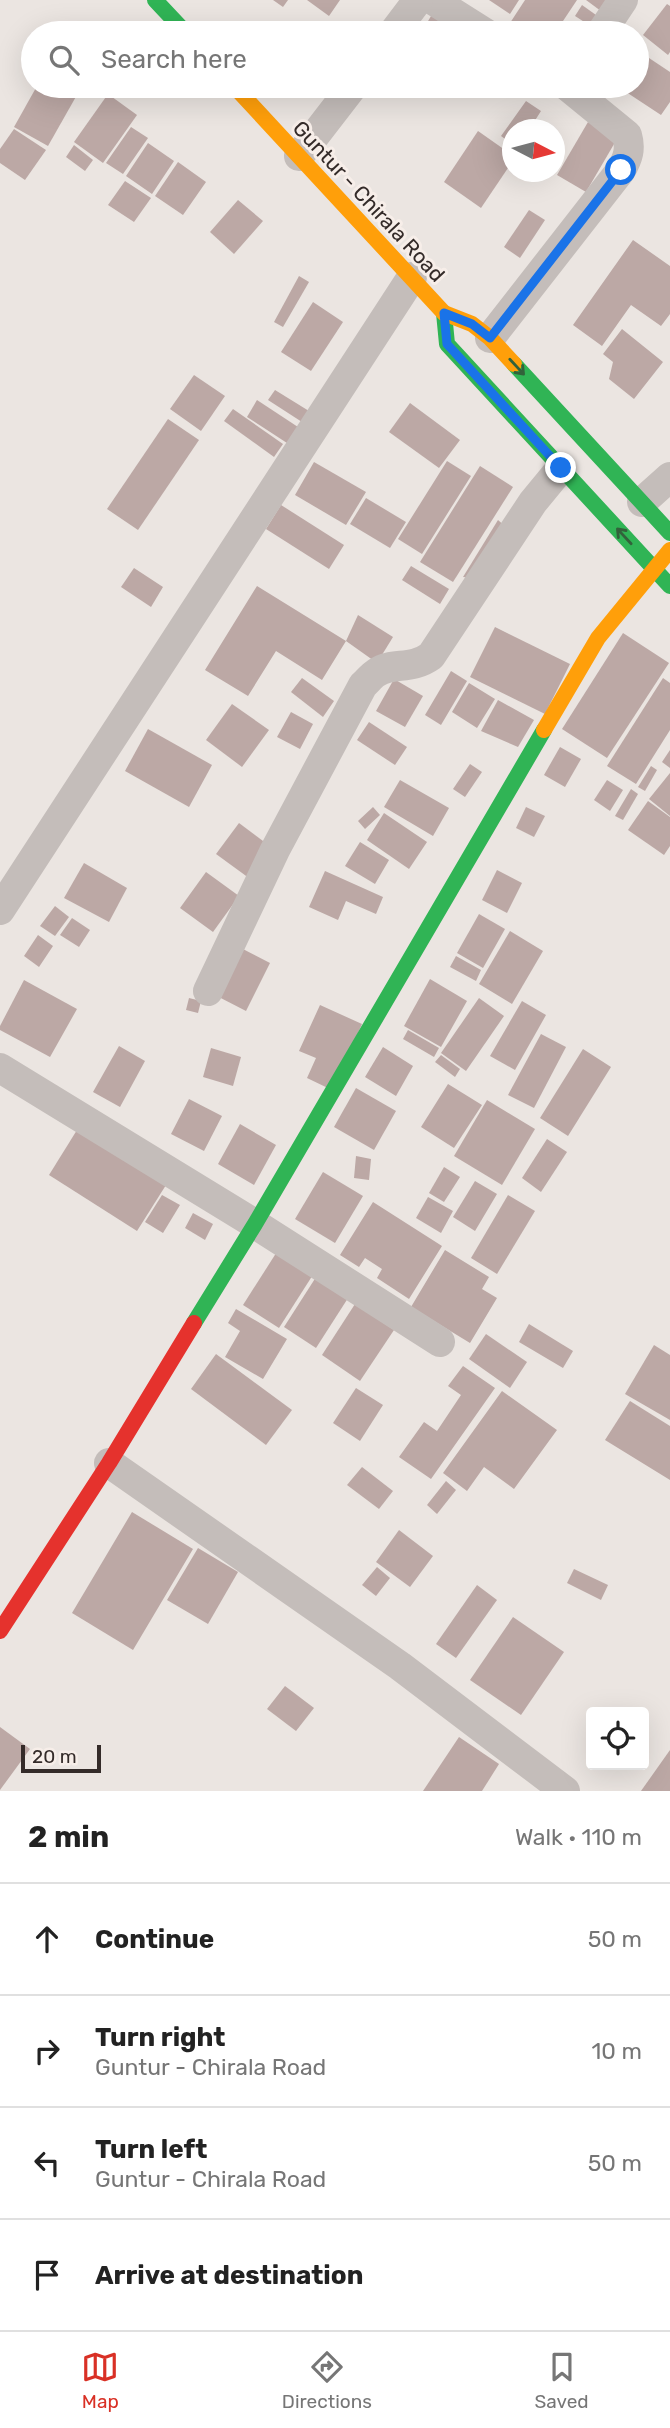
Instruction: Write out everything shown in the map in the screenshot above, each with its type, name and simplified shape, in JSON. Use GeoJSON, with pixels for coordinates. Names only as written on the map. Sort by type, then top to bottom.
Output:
{"type":"FeatureCollection","features":[{"type":"Feature","properties":{"kind":"street"},"geometry":{"type":"LineString","coordinates":[[155,0],[175,21]]}},
{"type":"Feature","properties":{"kind":"street"},"geometry":{"type":"LineString","coordinates":[[402,21],[418,0]]}},
{"type":"Feature","properties":{"kind":"street"},"geometry":{"type":"LineString","coordinates":[[433,0],[466,21]]}},
{"type":"Feature","properties":{"kind":"street"},"geometry":{"type":"LineString","coordinates":[[609,21],[623,0]]}},
{"type":"Feature","properties":{"kind":"street","name":"Guntur - Chirala Road"},"geometry":{"type":"LineString","coordinates":[[245,98],[444,313],[472,324],[490,338],[670,533]]}},
{"type":"Feature","properties":{"kind":"street"},"geometry":{"type":"LineString","coordinates":[[299,156],[344,98]]}},
{"type":"Feature","properties":{"kind":"street"},"geometry":{"type":"LineString","coordinates":[[490,338],[627,160],[631,146],[627,135],[582,98]]}},
{"type":"Feature","properties":{"kind":"street"},"geometry":{"type":"LineString","coordinates":[[0,910],[412,277]]}},
{"type":"Feature","properties":{"kind":"street","name":"Guntur - Chirala Road"},"geometry":{"type":"LineString","coordinates":[[444,313],[447,344],[670,586]]}},
{"type":"Feature","properties":{"kind":"street"},"geometry":{"type":"LineString","coordinates":[[208,991],[275,850],[363,685],[377,672],[421,663],[431,656],[533,502],[561,468]]}},
{"type":"Feature","properties":{"kind":"street"},"geometry":{"type":"LineString","coordinates":[[642,502],[670,477]]}},
{"type":"Feature","properties":{"kind":"street"},"geometry":{"type":"LineString","coordinates":[[0,1631],[109,1463],[254,1224],[598,638],[670,550]]}},
{"type":"Feature","properties":{"kind":"street"},"geometry":{"type":"LineString","coordinates":[[0,1068],[440,1342]]}},
{"type":"Feature","properties":{"kind":"street"},"geometry":{"type":"LineString","coordinates":[[109,1463],[400,1665],[565,1791]]}},
{"type":"Feature","properties":{"kind":"building"},"geometry":{"type":"Polygon","coordinates":[[[273,0],[288,0],[283,7],[273,0]]]}},
{"type":"Feature","properties":{"kind":"building"},"geometry":{"type":"Polygon","coordinates":[[[307,0],[340,0],[329,16],[307,0]]]}},
{"type":"Feature","properties":{"kind":"building"},"geometry":{"type":"Polygon","coordinates":[[[489,0],[519,0],[510,14],[489,0]]]}},
{"type":"Feature","properties":{"kind":"building"},"geometry":{"type":"Polygon","coordinates":[[[525,0],[577,0],[563,21],[511,21],[525,0]]]}},
{"type":"Feature","properties":{"kind":"building"},"geometry":{"type":"Polygon","coordinates":[[[586,0],[606,0],[609,17],[586,0]]]}},
{"type":"Feature","properties":{"kind":"building"},"geometry":{"type":"Polygon","coordinates":[[[667,4],[670,6],[668,55],[649,40],[649,27],[667,4]]]}},
{"type":"Feature","properties":{"kind":"building"},"geometry":{"type":"Polygon","coordinates":[[[582,5],[596,15],[592,21],[583,21],[575,16],[582,5]]]}},
{"type":"Feature","properties":{"kind":"building"},"geometry":{"type":"Polygon","coordinates":[[[434,11],[451,21],[428,21],[434,11]]]}},
{"type":"Feature","properties":{"kind":"building"},"geometry":{"type":"Polygon","coordinates":[[[649,58],[670,72],[670,102],[661,115],[635,98],[649,98],[649,58]]]}},
{"type":"Feature","properties":{"kind":"building"},"geometry":{"type":"Polygon","coordinates":[[[30,98],[75,98],[48,146],[14,127],[30,98]]]}},
{"type":"Feature","properties":{"kind":"building"},"geometry":{"type":"Polygon","coordinates":[[[105,98],[114,98],[137,115],[103,163],[74,142],[105,98]]]}},
{"type":"Feature","properties":{"kind":"building"},"geometry":{"type":"Polygon","coordinates":[[[526,101],[541,111],[536,119],[513,119],[526,101]]]}},
{"type":"Feature","properties":{"kind":"building"},"geometry":{"type":"Polygon","coordinates":[[[588,122],[617,139],[586,192],[565,180],[565,161],[588,122]]]}},
{"type":"Feature","properties":{"kind":"building"},"geometry":{"type":"Polygon","coordinates":[[[131,127],[148,138],[123,174],[106,163],[131,127]]]}},
{"type":"Feature","properties":{"kind":"building"},"geometry":{"type":"Polygon","coordinates":[[[14,129],[46,150],[25,180],[0,163],[0,149],[14,129]]]}},
{"type":"Feature","properties":{"kind":"building"},"geometry":{"type":"Polygon","coordinates":[[[478,131],[502,148],[502,177],[481,208],[444,182],[478,131]]]}},
{"type":"Feature","properties":{"kind":"building"},"geometry":{"type":"Polygon","coordinates":[[[148,143],[174,161],[152,194],[126,176],[148,143]]]}},
{"type":"Feature","properties":{"kind":"building"},"geometry":{"type":"Polygon","coordinates":[[[74,145],[93,160],[85,171],[66,157],[74,145]]]}},
{"type":"Feature","properties":{"kind":"building"},"geometry":{"type":"Polygon","coordinates":[[[178,162],[206,182],[183,215],[155,196],[178,162]]]}},
{"type":"Feature","properties":{"kind":"building"},"geometry":{"type":"Polygon","coordinates":[[[125,181],[151,198],[134,222],[108,205],[125,181]]]}},
{"type":"Feature","properties":{"kind":"building"},"geometry":{"type":"Polygon","coordinates":[[[238,200],[263,221],[234,254],[210,232],[238,200]]]}},
{"type":"Feature","properties":{"kind":"building"},"geometry":{"type":"Polygon","coordinates":[[[529,210],[545,220],[520,258],[504,247],[529,210]]]}},
{"type":"Feature","properties":{"kind":"building"},"geometry":{"type":"Polygon","coordinates":[[[633,240],[670,266],[670,314],[661,326],[631,305],[602,346],[573,325],[633,240]]]}},
{"type":"Feature","properties":{"kind":"building"},"geometry":{"type":"Polygon","coordinates":[[[299,276],[309,282],[283,327],[274,322],[299,276]]]}},
{"type":"Feature","properties":{"kind":"building"},"geometry":{"type":"Polygon","coordinates":[[[313,302],[343,322],[311,371],[281,352],[313,302]]]}},
{"type":"Feature","properties":{"kind":"building"},"geometry":{"type":"Polygon","coordinates":[[[622,329],[663,362],[634,399],[609,379],[613,362],[603,354],[622,329]]]}},
{"type":"Feature","properties":{"kind":"building"},"geometry":{"type":"Polygon","coordinates":[[[194,375],[225,396],[201,431],[170,409],[194,375]]]}},
{"type":"Feature","properties":{"kind":"building"},"geometry":{"type":"Polygon","coordinates":[[[275,390],[309,411],[302,422],[268,400],[275,390]]]}},
{"type":"Feature","properties":{"kind":"building"},"geometry":{"type":"Polygon","coordinates":[[[257,400],[298,427],[287,443],[247,417],[257,400]]]}},
{"type":"Feature","properties":{"kind":"building"},"geometry":{"type":"Polygon","coordinates":[[[410,403],[460,440],[439,468],[389,432],[410,403]]]}},
{"type":"Feature","properties":{"kind":"building"},"geometry":{"type":"Polygon","coordinates":[[[233,409],[283,444],[274,457],[224,421],[233,409]]]}},
{"type":"Feature","properties":{"kind":"building"},"geometry":{"type":"Polygon","coordinates":[[[168,419],[199,440],[138,530],[107,509],[168,419]]]}},
{"type":"Feature","properties":{"kind":"building"},"geometry":{"type":"Polygon","coordinates":[[[447,461],[471,476],[422,554],[398,539],[447,461]]]}},
{"type":"Feature","properties":{"kind":"building"},"geometry":{"type":"Polygon","coordinates":[[[314,462],[366,492],[346,525],[295,495],[314,462]]]}},
{"type":"Feature","properties":{"kind":"building"},"geometry":{"type":"Polygon","coordinates":[[[480,466],[513,487],[453,582],[420,562],[480,466]]]}},
{"type":"Feature","properties":{"kind":"building"},"geometry":{"type":"Polygon","coordinates":[[[366,498],[406,522],[390,548],[350,524],[366,498]]]}},
{"type":"Feature","properties":{"kind":"building"},"geometry":{"type":"Polygon","coordinates":[[[281,505],[344,545],[329,569],[266,529],[281,505]]]}},
{"type":"Feature","properties":{"kind":"building"},"geometry":{"type":"Polygon","coordinates":[[[498,520],[508,529],[474,578],[463,577],[498,520]]]}},
{"type":"Feature","properties":{"kind":"building"},"geometry":{"type":"Polygon","coordinates":[[[411,566],[449,589],[440,604],[402,580],[411,566]]]}},
{"type":"Feature","properties":{"kind":"building"},"geometry":{"type":"Polygon","coordinates":[[[134,568],[163,587],[151,607],[121,587],[134,568]]]}},
{"type":"Feature","properties":{"kind":"building"},"geometry":{"type":"Polygon","coordinates":[[[257,586],[346,641],[322,680],[276,651],[248,696],[205,670],[257,586]]]}},
{"type":"Feature","properties":{"kind":"building"},"geometry":{"type":"Polygon","coordinates":[[[358,615],[393,637],[377,663],[346,641],[358,615]]]}},
{"type":"Feature","properties":{"kind":"building"},"geometry":{"type":"Polygon","coordinates":[[[495,627],[570,664],[545,714],[470,677],[495,627]]]}},
{"type":"Feature","properties":{"kind":"building"},"geometry":{"type":"Polygon","coordinates":[[[623,633],[669,663],[607,758],[562,729],[623,633]]]}},
{"type":"Feature","properties":{"kind":"building"},"geometry":{"type":"Polygon","coordinates":[[[451,671],[467,681],[441,725],[425,715],[451,671]]]}},
{"type":"Feature","properties":{"kind":"building"},"geometry":{"type":"Polygon","coordinates":[[[302,678],[334,701],[323,717],[291,692],[302,678]]]}},
{"type":"Feature","properties":{"kind":"building"},"geometry":{"type":"Polygon","coordinates":[[[663,678],[670,683],[670,730],[636,784],[607,766],[663,678]]]}},
{"type":"Feature","properties":{"kind":"building"},"geometry":{"type":"Polygon","coordinates":[[[394,679],[423,696],[405,727],[376,711],[394,679]]]}},
{"type":"Feature","properties":{"kind":"building"},"geometry":{"type":"Polygon","coordinates":[[[469,683],[495,699],[477,728],[452,712],[469,683]]]}},
{"type":"Feature","properties":{"kind":"building"},"geometry":{"type":"Polygon","coordinates":[[[498,700],[534,720],[518,747],[481,731],[498,700]]]}},
{"type":"Feature","properties":{"kind":"building"},"geometry":{"type":"Polygon","coordinates":[[[232,704],[269,730],[242,767],[206,740],[232,704]]]}},
{"type":"Feature","properties":{"kind":"building"},"geometry":{"type":"Polygon","coordinates":[[[291,712],[313,724],[300,749],[277,737],[291,712]]]}},
{"type":"Feature","properties":{"kind":"building"},"geometry":{"type":"Polygon","coordinates":[[[369,722],[407,747],[395,765],[357,740],[369,722]]]}},
{"type":"Feature","properties":{"kind":"building"},"geometry":{"type":"Polygon","coordinates":[[[148,729],[212,765],[189,807],[125,771],[148,729]]]}},
{"type":"Feature","properties":{"kind":"building"},"geometry":{"type":"Polygon","coordinates":[[[560,747],[581,759],[565,787],[544,775],[560,747]]]}},
{"type":"Feature","properties":{"kind":"building"},"geometry":{"type":"Polygon","coordinates":[[[670,750],[670,768],[662,762],[670,750]]]}},
{"type":"Feature","properties":{"kind":"building"},"geometry":{"type":"Polygon","coordinates":[[[470,764],[482,772],[465,797],[453,789],[470,764]]]}},
{"type":"Feature","properties":{"kind":"building"},"geometry":{"type":"Polygon","coordinates":[[[651,766],[657,770],[645,791],[638,787],[651,766]]]}},
{"type":"Feature","properties":{"kind":"building"},"geometry":{"type":"Polygon","coordinates":[[[670,773],[670,816],[649,799],[670,773]]]}},
{"type":"Feature","properties":{"kind":"building"},"geometry":{"type":"Polygon","coordinates":[[[400,780],[449,808],[433,836],[384,807],[400,780]]]}},
{"type":"Feature","properties":{"kind":"building"},"geometry":{"type":"Polygon","coordinates":[[[607,780],[623,790],[610,811],[594,800],[607,780]]]}},
{"type":"Feature","properties":{"kind":"building"},"geometry":{"type":"Polygon","coordinates":[[[631,789],[638,794],[623,820],[615,816],[631,789]]]}},
{"type":"Feature","properties":{"kind":"building"},"geometry":{"type":"Polygon","coordinates":[[[648,801],[670,817],[670,846],[664,855],[628,830],[648,801]]]}},
{"type":"Feature","properties":{"kind":"building"},"geometry":{"type":"Polygon","coordinates":[[[373,807],[380,815],[365,829],[358,821],[373,807]]]}},
{"type":"Feature","properties":{"kind":"building"},"geometry":{"type":"Polygon","coordinates":[[[526,807],[545,816],[534,837],[516,828],[526,807]]]}},
{"type":"Feature","properties":{"kind":"building"},"geometry":{"type":"Polygon","coordinates":[[[384,813],[427,842],[409,869],[367,840],[384,813]]]}},
{"type":"Feature","properties":{"kind":"building"},"geometry":{"type":"Polygon","coordinates":[[[239,823],[275,850],[253,881],[216,854],[239,823]]]}},
{"type":"Feature","properties":{"kind":"building"},"geometry":{"type":"Polygon","coordinates":[[[360,842],[389,860],[375,884],[345,866],[360,842]]]}},
{"type":"Feature","properties":{"kind":"building"},"geometry":{"type":"Polygon","coordinates":[[[84,863],[127,888],[109,922],[64,898],[84,863]]]}},
{"type":"Feature","properties":{"kind":"building"},"geometry":{"type":"Polygon","coordinates":[[[497,870],[522,883],[507,913],[482,900],[497,870]]]}},
{"type":"Feature","properties":{"kind":"building"},"geometry":{"type":"Polygon","coordinates":[[[325,871],[383,897],[376,914],[346,901],[338,920],[309,907],[325,871]]]}},
{"type":"Feature","properties":{"kind":"building"},"geometry":{"type":"Polygon","coordinates":[[[206,872],[239,896],[213,932],[180,908],[206,872]]]}},
{"type":"Feature","properties":{"kind":"building"},"geometry":{"type":"Polygon","coordinates":[[[55,906],[69,917],[55,936],[40,926],[55,906]]]}},
{"type":"Feature","properties":{"kind":"building"},"geometry":{"type":"Polygon","coordinates":[[[479,914],[505,929],[483,968],[457,953],[479,914]]]}},
{"type":"Feature","properties":{"kind":"building"},"geometry":{"type":"Polygon","coordinates":[[[72,918],[90,930],[79,947],[60,935],[72,918]]]}},
{"type":"Feature","properties":{"kind":"building"},"geometry":{"type":"Polygon","coordinates":[[[510,931],[543,951],[512,1004],[479,984],[510,931]]]}},
{"type":"Feature","properties":{"kind":"building"},"geometry":{"type":"Polygon","coordinates":[[[38,935],[53,946],[39,967],[24,956],[38,935]]]}},
{"type":"Feature","properties":{"kind":"building"},"geometry":{"type":"Polygon","coordinates":[[[237,946],[270,963],[246,1011],[213,994],[237,946]]]}},
{"type":"Feature","properties":{"kind":"building"},"geometry":{"type":"Polygon","coordinates":[[[456,956],[481,970],[476,981],[450,967],[456,956]]]}},
{"type":"Feature","properties":{"kind":"building"},"geometry":{"type":"Polygon","coordinates":[[[430,979],[467,1001],[441,1047],[404,1026],[430,979]]]}},
{"type":"Feature","properties":{"kind":"building"},"geometry":{"type":"Polygon","coordinates":[[[24,980],[77,1009],[50,1057],[0,1030],[24,980]]]}},
{"type":"Feature","properties":{"kind":"building"},"geometry":{"type":"Polygon","coordinates":[[[189,998],[201,1001],[198,1013],[186,1010],[189,998]]]}},
{"type":"Feature","properties":{"kind":"building"},"geometry":{"type":"Polygon","coordinates":[[[479,998],[504,1016],[466,1071],[441,1053],[479,998]]]}},
{"type":"Feature","properties":{"kind":"building"},"geometry":{"type":"Polygon","coordinates":[[[522,1001],[546,1015],[515,1070],[490,1056],[522,1001]]]}},
{"type":"Feature","properties":{"kind":"building"},"geometry":{"type":"Polygon","coordinates":[[[320,1005],[362,1024],[332,1090],[307,1078],[316,1058],[299,1051],[320,1005]]]}},
{"type":"Feature","properties":{"kind":"building"},"geometry":{"type":"Polygon","coordinates":[[[408,1030],[439,1048],[434,1057],[403,1039],[408,1030]]]}},
{"type":"Feature","properties":{"kind":"building"},"geometry":{"type":"Polygon","coordinates":[[[541,1034],[566,1047],[534,1108],[508,1095],[541,1034]]]}},
{"type":"Feature","properties":{"kind":"building"},"geometry":{"type":"Polygon","coordinates":[[[119,1046],[145,1061],[120,1107],[93,1092],[119,1046]]]}},
{"type":"Feature","properties":{"kind":"building"},"geometry":{"type":"Polygon","coordinates":[[[383,1047],[413,1066],[396,1096],[365,1077],[383,1047]]]}},
{"type":"Feature","properties":{"kind":"building"},"geometry":{"type":"Polygon","coordinates":[[[211,1048],[241,1057],[233,1086],[203,1077],[211,1048]]]}},
{"type":"Feature","properties":{"kind":"building"},"geometry":{"type":"Polygon","coordinates":[[[583,1049],[611,1067],[568,1136],[540,1118],[583,1049]]]}},
{"type":"Feature","properties":{"kind":"building"},"geometry":{"type":"Polygon","coordinates":[[[441,1055],[460,1069],[455,1077],[435,1062],[441,1055]]]}},
{"type":"Feature","properties":{"kind":"building"},"geometry":{"type":"Polygon","coordinates":[[[448,1084],[482,1105],[454,1148],[421,1127],[448,1084]]]}},
{"type":"Feature","properties":{"kind":"building"},"geometry":{"type":"Polygon","coordinates":[[[356,1088],[396,1111],[374,1150],[334,1127],[356,1088]]]}},
{"type":"Feature","properties":{"kind":"building"},"geometry":{"type":"Polygon","coordinates":[[[189,1099],[222,1116],[204,1151],[171,1134],[189,1099]]]}},
{"type":"Feature","properties":{"kind":"building"},"geometry":{"type":"Polygon","coordinates":[[[487,1100],[535,1129],[502,1185],[454,1156],[487,1100]]]}},
{"type":"Feature","properties":{"kind":"building"},"geometry":{"type":"Polygon","coordinates":[[[240,1124],[276,1145],[254,1185],[218,1164],[240,1124]]]}},
{"type":"Feature","properties":{"kind":"building"},"geometry":{"type":"Polygon","coordinates":[[[77,1130],[166,1185],[137,1231],[49,1175],[77,1130]]]}},
{"type":"Feature","properties":{"kind":"building"},"geometry":{"type":"Polygon","coordinates":[[[547,1139],[567,1152],[541,1192],[522,1178],[547,1139]]]}},
{"type":"Feature","properties":{"kind":"building"},"geometry":{"type":"Polygon","coordinates":[[[356,1156],[371,1159],[369,1180],[354,1178],[356,1156]]]}},
{"type":"Feature","properties":{"kind":"building"},"geometry":{"type":"Polygon","coordinates":[[[444,1167],[460,1177],[444,1202],[429,1193],[444,1167]]]}},
{"type":"Feature","properties":{"kind":"building"},"geometry":{"type":"Polygon","coordinates":[[[323,1172],[363,1196],[335,1243],[295,1219],[323,1172]]]}},
{"type":"Feature","properties":{"kind":"building"},"geometry":{"type":"Polygon","coordinates":[[[475,1181],[497,1194],[475,1231],[453,1217],[475,1181]]]}},
{"type":"Feature","properties":{"kind":"building"},"geometry":{"type":"Polygon","coordinates":[[[162,1195],[180,1205],[163,1233],[145,1222],[162,1195]]]}},
{"type":"Feature","properties":{"kind":"building"},"geometry":{"type":"Polygon","coordinates":[[[508,1195],[535,1211],[497,1274],[471,1258],[508,1195]]]}},
{"type":"Feature","properties":{"kind":"building"},"geometry":{"type":"Polygon","coordinates":[[[428,1197],[453,1211],[441,1233],[416,1218],[428,1197]]]}},
{"type":"Feature","properties":{"kind":"building"},"geometry":{"type":"Polygon","coordinates":[[[373,1202],[442,1246],[409,1299],[377,1278],[382,1269],[365,1258],[359,1267],[340,1255],[373,1202]]]}},
{"type":"Feature","properties":{"kind":"building"},"geometry":{"type":"Polygon","coordinates":[[[193,1213],[213,1224],[205,1240],[185,1228],[193,1213]]]}},
{"type":"Feature","properties":{"kind":"building"},"geometry":{"type":"Polygon","coordinates":[[[280,1247],[316,1270],[279,1328],[243,1305],[280,1247]]]}},
{"type":"Feature","properties":{"kind":"building"},"geometry":{"type":"Polygon","coordinates":[[[445,1250],[489,1277],[482,1289],[497,1298],[470,1343],[411,1307],[445,1250]]]}},
{"type":"Feature","properties":{"kind":"building"},"geometry":{"type":"Polygon","coordinates":[[[318,1274],[350,1295],[316,1348],[284,1327],[318,1274]]]}},
{"type":"Feature","properties":{"kind":"building"},"geometry":{"type":"Polygon","coordinates":[[[355,1304],[394,1330],[360,1381],[322,1355],[355,1304]]]}},
{"type":"Feature","properties":{"kind":"building"},"geometry":{"type":"Polygon","coordinates":[[[236,1309],[287,1339],[263,1379],[225,1357],[240,1331],[228,1323],[236,1309]]]}},
{"type":"Feature","properties":{"kind":"building"},"geometry":{"type":"Polygon","coordinates":[[[529,1324],[573,1351],[563,1368],[519,1342],[529,1324]]]}},
{"type":"Feature","properties":{"kind":"building"},"geometry":{"type":"Polygon","coordinates":[[[486,1334],[527,1362],[510,1388],[469,1359],[486,1334]]]}},
{"type":"Feature","properties":{"kind":"building"},"geometry":{"type":"Polygon","coordinates":[[[654,1345],[670,1355],[670,1420],[625,1394],[654,1345]]]}},
{"type":"Feature","properties":{"kind":"building"},"geometry":{"type":"Polygon","coordinates":[[[216,1354],[292,1410],[266,1445],[191,1389],[216,1354]]]}},
{"type":"Feature","properties":{"kind":"building"},"geometry":{"type":"Polygon","coordinates":[[[463,1366],[495,1388],[431,1479],[399,1457],[424,1422],[437,1431],[461,1395],[448,1386],[463,1366]]]}},
{"type":"Feature","properties":{"kind":"building"},"geometry":{"type":"Polygon","coordinates":[[[356,1388],[383,1405],[360,1441],[333,1423],[356,1388]]]}},
{"type":"Feature","properties":{"kind":"building"},"geometry":{"type":"Polygon","coordinates":[[[502,1391],[557,1430],[514,1489],[484,1467],[467,1491],[443,1473],[502,1391]]]}},
{"type":"Feature","properties":{"kind":"building"},"geometry":{"type":"Polygon","coordinates":[[[630,1401],[670,1426],[670,1480],[605,1440],[630,1401]]]}},
{"type":"Feature","properties":{"kind":"building"},"geometry":{"type":"Polygon","coordinates":[[[362,1467],[393,1491],[379,1509],[347,1485],[362,1467]]]}},
{"type":"Feature","properties":{"kind":"building"},"geometry":{"type":"Polygon","coordinates":[[[446,1481],[456,1490],[437,1514],[427,1505],[446,1481]]]}},
{"type":"Feature","properties":{"kind":"building"},"geometry":{"type":"Polygon","coordinates":[[[132,1512],[193,1549],[133,1650],[72,1613],[132,1512]]]}},
{"type":"Feature","properties":{"kind":"building"},"geometry":{"type":"Polygon","coordinates":[[[399,1530],[433,1556],[410,1587],[376,1562],[399,1530]]]}},
{"type":"Feature","properties":{"kind":"building"},"geometry":{"type":"Polygon","coordinates":[[[198,1548],[238,1572],[208,1624],[167,1600],[198,1548]]]}},
{"type":"Feature","properties":{"kind":"building"},"geometry":{"type":"Polygon","coordinates":[[[377,1567],[390,1578],[376,1596],[362,1585],[377,1567]]]}},
{"type":"Feature","properties":{"kind":"building"},"geometry":{"type":"Polygon","coordinates":[[[574,1569],[608,1585],[601,1600],[567,1583],[574,1569]]]}},
{"type":"Feature","properties":{"kind":"building"},"geometry":{"type":"Polygon","coordinates":[[[477,1585],[497,1600],[456,1658],[436,1644],[477,1585]]]}},
{"type":"Feature","properties":{"kind":"building"},"geometry":{"type":"Polygon","coordinates":[[[513,1617],[564,1652],[521,1715],[470,1680],[513,1617]]]}},
{"type":"Feature","properties":{"kind":"building"},"geometry":{"type":"Polygon","coordinates":[[[285,1686],[314,1708],[296,1731],[267,1709],[285,1686]]]}},
{"type":"Feature","properties":{"kind":"building"},"geometry":{"type":"Polygon","coordinates":[[[0,1727],[30,1749],[0,1790],[0,1727]]]}},
{"type":"Feature","properties":{"kind":"building"},"geometry":{"type":"Polygon","coordinates":[[[459,1737],[499,1764],[482,1791],[423,1791],[459,1737]]]}},
{"type":"Feature","properties":{"kind":"building"},"geometry":{"type":"Polygon","coordinates":[[[670,1750],[670,1791],[641,1791],[670,1750]]]}},
{"type":"Feature","properties":{"kind":"traffic: fast"},"geometry":{"type":"LineString","coordinates":[[155,0],[175,21]]}},
{"type":"Feature","properties":{"kind":"traffic: fast"},"geometry":{"type":"LineString","coordinates":[[444,313],[447,344],[670,586]]}},
{"type":"Feature","properties":{"kind":"traffic: fast"},"geometry":{"type":"LineString","coordinates":[[514,364],[670,533]]}},
{"type":"Feature","properties":{"kind":"traffic: fast"},"geometry":{"type":"LineString","coordinates":[[194,1323],[255,1224],[544,730]]}},
{"type":"Feature","properties":{"kind":"traffic: slow"},"geometry":{"type":"LineString","coordinates":[[245,98],[444,313],[472,324],[490,338],[514,364]]}},
{"type":"Feature","properties":{"kind":"traffic: slow"},"geometry":{"type":"LineString","coordinates":[[544,730],[598,638],[670,550]]}},
{"type":"Feature","properties":{"kind":"traffic: jam"},"geometry":{"type":"LineString","coordinates":[[0,1631],[109,1463],[194,1323]]}},
{"type":"Feature","properties":{"kind":"route"},"geometry":{"type":"LineString","coordinates":[[561,468],[447,344],[444,313],[472,324],[490,338],[621,170]]}}]}
